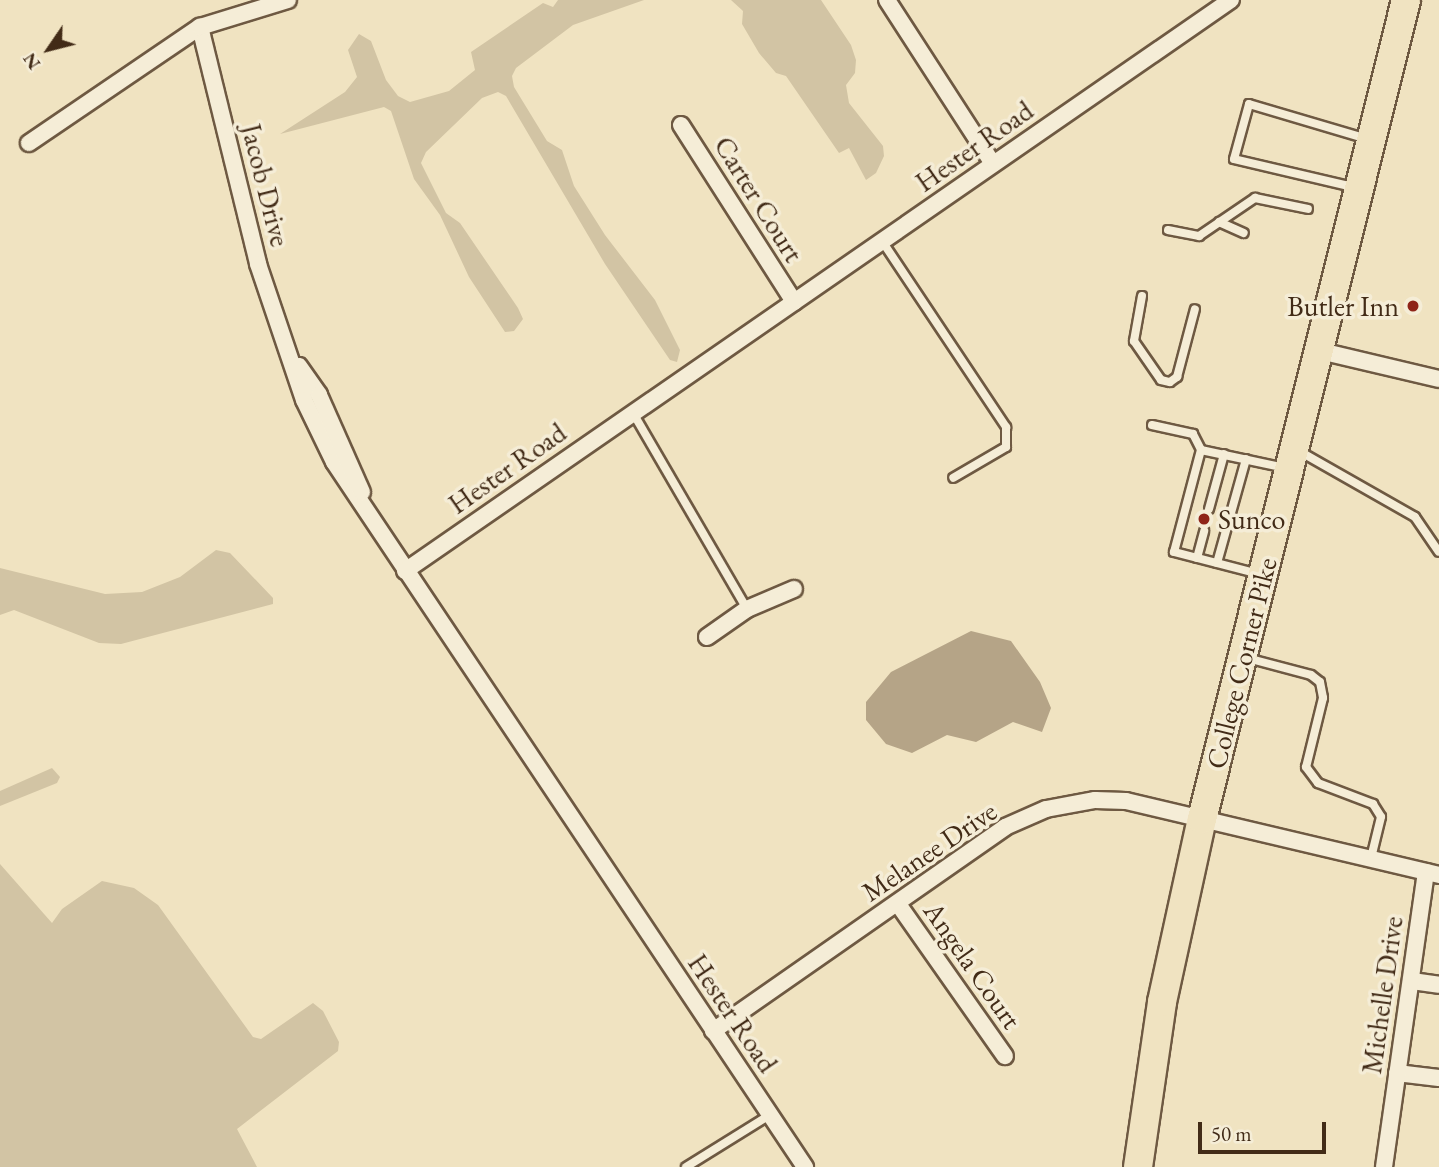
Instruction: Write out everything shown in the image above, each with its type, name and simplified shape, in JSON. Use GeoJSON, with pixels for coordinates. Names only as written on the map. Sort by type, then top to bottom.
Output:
{"type":"FeatureCollection","features":[{"type":"Feature","properties":{"kind":"highway","name":"College Corner Pike"},"geometry":{"type":"LineString","coordinates":[[1138,1167],[1162,1002],[1202,819],[1316,350],[1406,0]]}},
{"type":"Feature","properties":{"kind":"street"},"geometry":{"type":"LineString","coordinates":[[29,143],[200,27],[288,0]]}},
{"type":"Feature","properties":{"kind":"street"},"geometry":{"type":"LineString","coordinates":[[887,0],[993,164]]}},
{"type":"Feature","properties":{"kind":"street","name":"Hester Road"},"geometry":{"type":"LineString","coordinates":[[805,1167],[405,571],[1231,0]]}},
{"type":"Feature","properties":{"kind":"street","name":"Jacob Drive"},"geometry":{"type":"LineString","coordinates":[[200,27],[258,264],[289,352],[319,395],[349,457],[370,514],[405,571]]}},
{"type":"Feature","properties":{"kind":"street","name":"Carter Court"},"geometry":{"type":"LineString","coordinates":[[681,125],[794,302]]}},
{"type":"Feature","properties":{"kind":"street"},"geometry":{"type":"LineString","coordinates":[[1316,350],[1439,379]]}},
{"type":"Feature","properties":{"kind":"street"},"geometry":{"type":"LineString","coordinates":[[707,637],[747,609],[794,589]]}},
{"type":"Feature","properties":{"kind":"street","name":"Melanee Drive"},"geometry":{"type":"LineString","coordinates":[[713,1031],[1005,827],[1046,809],[1095,800],[1126,801],[1433,873]]}},
{"type":"Feature","properties":{"kind":"street","name":"Michelle Drive"},"geometry":{"type":"LineString","coordinates":[[1384,1167],[1412,981],[1433,873]]}},
{"type":"Feature","properties":{"kind":"street","name":"Angela Court"},"geometry":{"type":"LineString","coordinates":[[898,904],[1005,1056]]}},
{"type":"Feature","properties":{"kind":"street"},"geometry":{"type":"LineString","coordinates":[[1412,981],[1439,985]]}},
{"type":"Feature","properties":{"kind":"street"},"geometry":{"type":"LineString","coordinates":[[1397,1073],[1439,1078]]}},
{"type":"Feature","properties":{"kind":"lane"},"geometry":{"type":"LineString","coordinates":[[1358,188],[1234,159],[1249,104],[1370,140]]}},
{"type":"Feature","properties":{"kind":"lane"},"geometry":{"type":"LineString","coordinates":[[1168,230],[1199,236],[1255,198],[1265,196],[1308,209]]}},
{"type":"Feature","properties":{"kind":"lane"},"geometry":{"type":"LineString","coordinates":[[1219,222],[1244,233]]}},
{"type":"Feature","properties":{"kind":"lane"},"geometry":{"type":"LineString","coordinates":[[882,241],[1006,427],[1006,447],[953,478]]}},
{"type":"Feature","properties":{"kind":"lane"},"geometry":{"type":"LineString","coordinates":[[1142,296],[1134,341],[1161,380],[1170,382],[1177,377],[1195,309]]}},
{"type":"Feature","properties":{"kind":"lane"},"geometry":{"type":"LineString","coordinates":[[633,413],[700,521],[747,609]]}},
{"type":"Feature","properties":{"kind":"lane"},"geometry":{"type":"LineString","coordinates":[[1152,425],[1193,434],[1200,450],[1174,552],[1262,575]]}},
{"type":"Feature","properties":{"kind":"lane"},"geometry":{"type":"LineString","coordinates":[[1200,450],[1246,459],[1291,458],[1415,517],[1439,552]]}},
{"type":"Feature","properties":{"kind":"lane"},"geometry":{"type":"LineString","coordinates":[[1209,509],[1224,454]]}},
{"type":"Feature","properties":{"kind":"lane"},"geometry":{"type":"LineString","coordinates":[[1217,563],[1246,459]]}},
{"type":"Feature","properties":{"kind":"lane"},"geometry":{"type":"LineString","coordinates":[[1197,558],[1204,531]]}},
{"type":"Feature","properties":{"kind":"lane"},"geometry":{"type":"LineString","coordinates":[[1242,657],[1311,675],[1320,682],[1323,698],[1306,767],[1318,783],[1373,804],[1381,817],[1371,858]]}},
{"type":"Feature","properties":{"kind":"lane"},"geometry":{"type":"LineString","coordinates":[[687,1167],[770,1115]]}},
{"type":"Feature","properties":{"kind":"shaded area"},"geometry":{"type":"Polygon","coordinates":[[[558,0],[644,0],[573,25],[516,68],[512,76],[514,87],[547,141],[562,150],[574,186],[605,235],[655,300],[680,350],[677,362],[670,360],[605,264],[506,96],[498,92],[482,98],[426,152],[421,163],[446,213],[460,223],[518,308],[523,319],[514,331],[505,332],[469,277],[440,215],[414,179],[391,111],[384,107],[280,134],[345,92],[357,77],[348,50],[359,34],[371,41],[386,80],[398,96],[410,102],[449,91],[475,70],[471,52],[543,3],[553,7],[558,0]]]}},
{"type":"Feature","properties":{"kind":"shaded area"},"geometry":{"type":"Polygon","coordinates":[[[731,0],[821,0],[851,45],[856,60],[855,73],[846,85],[849,103],[883,146],[884,156],[876,173],[866,180],[849,148],[839,153],[786,76],[776,73],[759,53],[742,24],[743,11],[731,0]]]}},
{"type":"Feature","properties":{"kind":"shaded area"},"geometry":{"type":"Polygon","coordinates":[[[216,550],[230,553],[273,598],[273,604],[121,644],[99,643],[14,610],[0,615],[0,568],[105,594],[142,592],[180,577],[216,550]]]}},
{"type":"Feature","properties":{"kind":"shaded area"},"geometry":{"type":"Polygon","coordinates":[[[971,631],[1011,641],[1040,682],[1051,708],[1042,732],[1013,722],[976,742],[947,735],[912,753],[886,744],[866,720],[866,702],[891,672],[971,631]]]}},
{"type":"Feature","properties":{"kind":"shaded area"},"geometry":{"type":"Polygon","coordinates":[[[52,768],[60,777],[57,783],[0,806],[0,791],[52,768]]]}},
{"type":"Feature","properties":{"kind":"shaded area"},"geometry":{"type":"Polygon","coordinates":[[[0,864],[52,923],[62,909],[102,881],[134,888],[158,905],[253,1037],[261,1039],[313,1003],[323,1011],[339,1042],[338,1051],[237,1129],[257,1167],[0,1167],[0,864]]]}},
{"type":"Feature","properties":{"kind":"place","name":"Butler Inn"},"geometry":{"type":"Point","coordinates":[1413,306]}},
{"type":"Feature","properties":{"kind":"place","name":"Sunco"},"geometry":{"type":"Point","coordinates":[1204,519]}}]}
